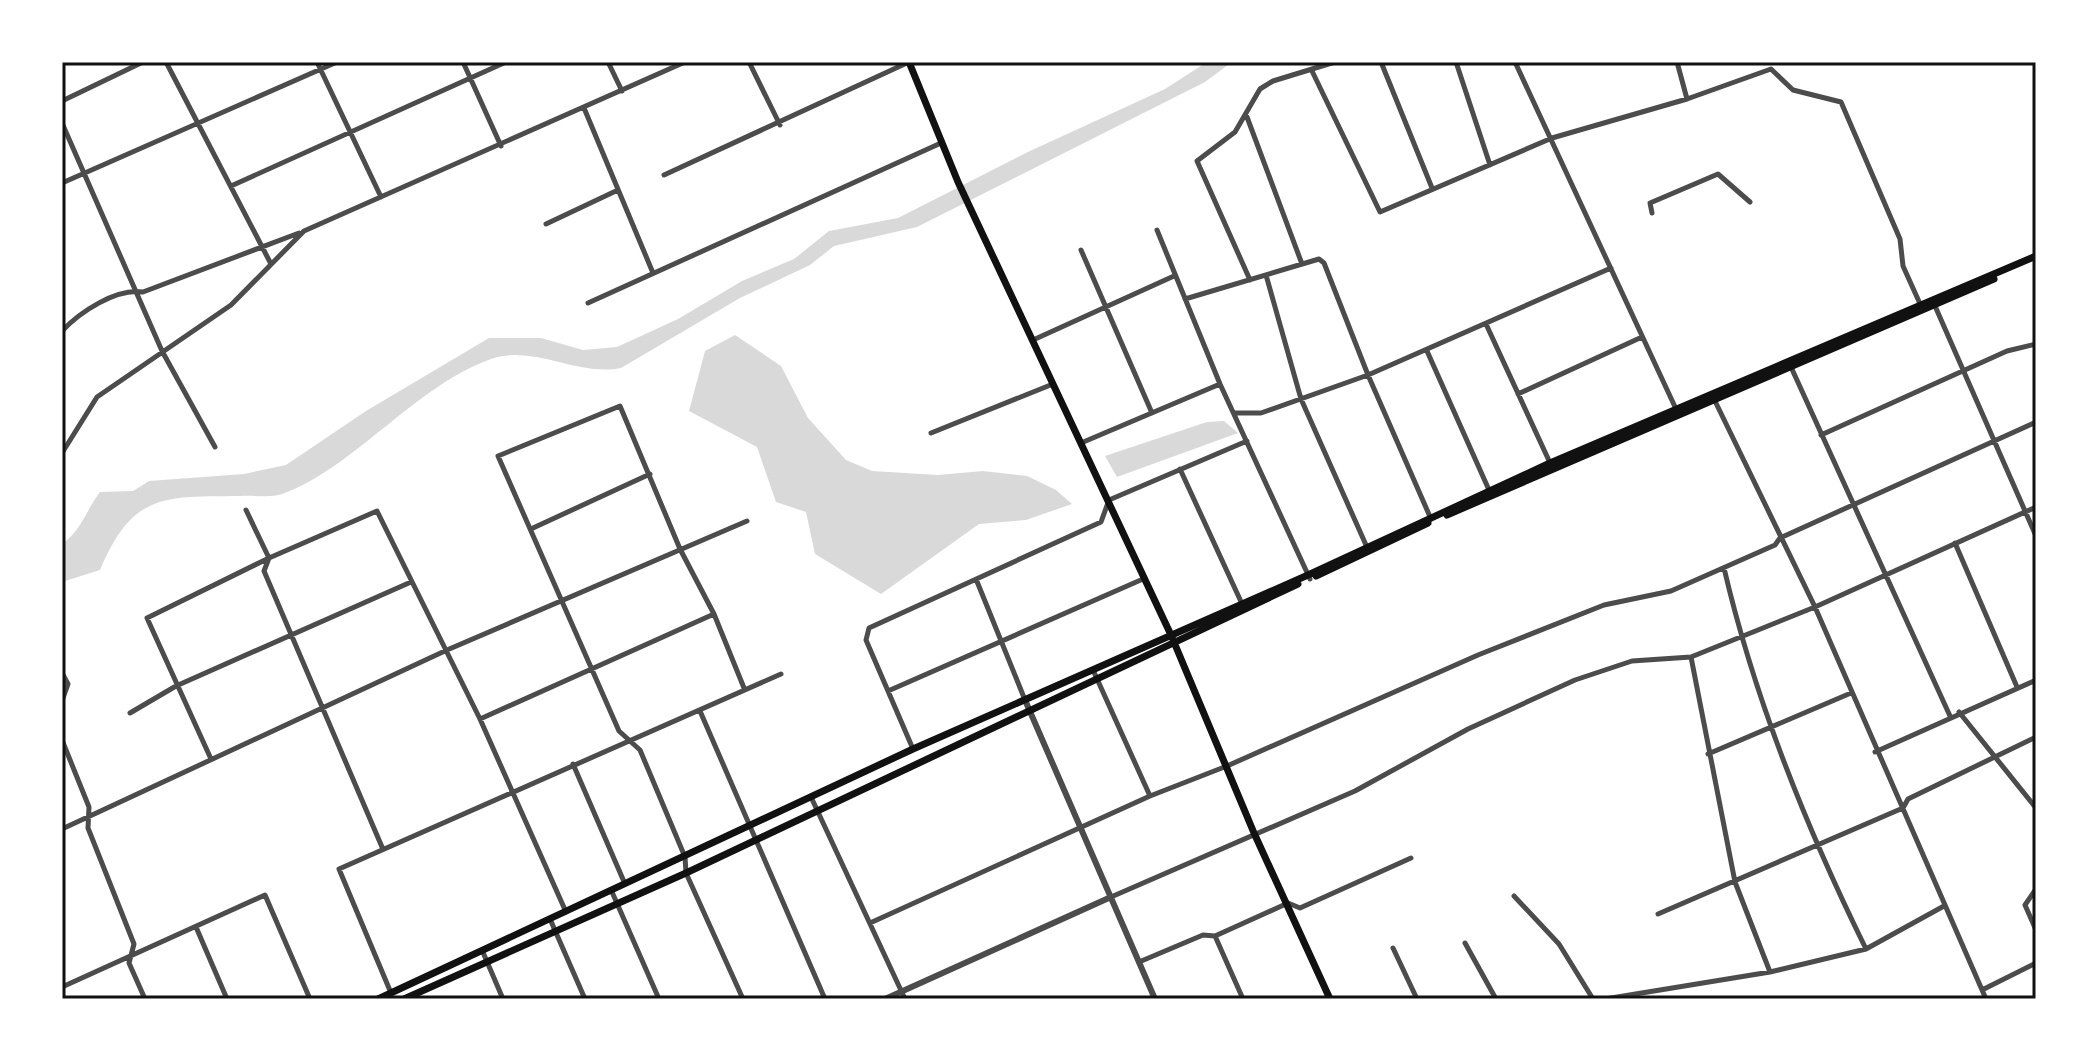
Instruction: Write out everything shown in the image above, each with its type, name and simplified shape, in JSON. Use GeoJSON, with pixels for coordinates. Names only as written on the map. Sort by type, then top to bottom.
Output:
{"type":"FeatureCollection","features":[{"type":"Feature","properties":{"kind":"main road"},"geometry":{"type":"LineString","coordinates":[[909,62],[958,182],[1173,639],[1254,833],[1330,999]]}},
{"type":"Feature","properties":{"kind":"main road"},"geometry":{"type":"LineString","coordinates":[[1790,366],[1919,306],[2036,258]]}},
{"type":"Feature","properties":{"kind":"main road"},"geometry":{"type":"LineString","coordinates":[[1309,577],[1366,545],[1677,411],[1935,306],[2036,258]]}},
{"type":"Feature","properties":{"kind":"main road"},"geometry":{"type":"LineString","coordinates":[[409,998],[1030,713],[1098,681],[1173,639],[1489,490],[1551,466]]}},
{"type":"Feature","properties":{"kind":"main road"},"geometry":{"type":"LineString","coordinates":[[378,999],[913,749],[1093,670],[1173,639]]}},
{"type":"Feature","properties":{"kind":"street"},"geometry":{"type":"LineString","coordinates":[[62,101],[143,62]]}},
{"type":"Feature","properties":{"kind":"street"},"geometry":{"type":"LineString","coordinates":[[166,62],[271,264]]}},
{"type":"Feature","properties":{"kind":"street"},"geometry":{"type":"LineString","coordinates":[[317,62],[381,197]]}},
{"type":"Feature","properties":{"kind":"street"},"geometry":{"type":"LineString","coordinates":[[62,183],[337,62]]}},
{"type":"Feature","properties":{"kind":"street"},"geometry":{"type":"LineString","coordinates":[[463,62],[501,146]]}},
{"type":"Feature","properties":{"kind":"street"},"geometry":{"type":"LineString","coordinates":[[231,186],[506,62]]}},
{"type":"Feature","properties":{"kind":"street"},"geometry":{"type":"LineString","coordinates":[[608,62],[622,91]]}},
{"type":"Feature","properties":{"kind":"street"},"geometry":{"type":"LineString","coordinates":[[62,331],[72,320],[125,291],[143,292],[252,249],[263,250],[685,62]]}},
{"type":"Feature","properties":{"kind":"street"},"geometry":{"type":"LineString","coordinates":[[749,62],[780,125]]}},
{"type":"Feature","properties":{"kind":"street"},"geometry":{"type":"LineString","coordinates":[[664,175],[780,125],[909,62]]}},
{"type":"Feature","properties":{"kind":"street"},"geometry":{"type":"LineString","coordinates":[[1250,280],[1197,161],[1235,132],[1247,117],[1260,89],[1273,81],[1335,62]]}},
{"type":"Feature","properties":{"kind":"street"},"geometry":{"type":"LineString","coordinates":[[1381,62],[1432,188]]}},
{"type":"Feature","properties":{"kind":"street"},"geometry":{"type":"LineString","coordinates":[[1456,62],[1490,165]]}},
{"type":"Feature","properties":{"kind":"street"},"geometry":{"type":"LineString","coordinates":[[1515,62],[1677,411]]}},
{"type":"Feature","properties":{"kind":"street"},"geometry":{"type":"LineString","coordinates":[[1677,62],[1687,99]]}},
{"type":"Feature","properties":{"kind":"street"},"geometry":{"type":"LineString","coordinates":[[1312,71],[1380,212],[1552,138],[1687,99],[1771,69],[1793,90],[1841,102],[1900,239],[1903,266],[1919,306],[1935,306],[2036,536]]}},
{"type":"Feature","properties":{"kind":"street"},"geometry":{"type":"LineString","coordinates":[[584,108],[653,273]]}},
{"type":"Feature","properties":{"kind":"street"},"geometry":{"type":"LineString","coordinates":[[1247,117],[1302,264]]}},
{"type":"Feature","properties":{"kind":"street"},"geometry":{"type":"LineString","coordinates":[[62,123],[162,351],[215,447]]}},
{"type":"Feature","properties":{"kind":"street"},"geometry":{"type":"LineString","coordinates":[[588,303],[941,143]]}},
{"type":"Feature","properties":{"kind":"street"},"geometry":{"type":"LineString","coordinates":[[1652,213],[1650,203],[1718,174],[1750,202]]}},
{"type":"Feature","properties":{"kind":"street"},"geometry":{"type":"LineString","coordinates":[[546,224],[618,190]]}},
{"type":"Feature","properties":{"kind":"street"},"geometry":{"type":"LineString","coordinates":[[1157,230],[1220,384],[1309,577]]}},
{"type":"Feature","properties":{"kind":"street"},"geometry":{"type":"LineString","coordinates":[[62,453],[97,397],[231,305],[304,231]]}},
{"type":"Feature","properties":{"kind":"street"},"geometry":{"type":"LineString","coordinates":[[1081,250],[1152,413]]}},
{"type":"Feature","properties":{"kind":"street"},"geometry":{"type":"LineString","coordinates":[[1185,299],[1319,259],[1324,263],[1368,375],[1431,519]]}},
{"type":"Feature","properties":{"kind":"street"},"geometry":{"type":"LineString","coordinates":[[1235,413],[1261,413],[1368,375],[1611,268]]}},
{"type":"Feature","properties":{"kind":"street"},"geometry":{"type":"LineString","coordinates":[[1266,275],[1301,399],[1366,545]]}},
{"type":"Feature","properties":{"kind":"street"},"geometry":{"type":"LineString","coordinates":[[1033,340],[1174,276]]}},
{"type":"Feature","properties":{"kind":"street"},"geometry":{"type":"LineString","coordinates":[[1486,324],[1551,466]]}},
{"type":"Feature","properties":{"kind":"street"},"geometry":{"type":"LineString","coordinates":[[1518,394],[1642,337]]}},
{"type":"Feature","properties":{"kind":"street"},"geometry":{"type":"LineString","coordinates":[[1821,435],[2007,351],[2036,344]]}},
{"type":"Feature","properties":{"kind":"street"},"geometry":{"type":"LineString","coordinates":[[1427,351],[1489,490]]}},
{"type":"Feature","properties":{"kind":"street"},"geometry":{"type":"LineString","coordinates":[[1790,366],[1882,575],[1950,716]]}},
{"type":"Feature","properties":{"kind":"street"},"geometry":{"type":"LineString","coordinates":[[931,433],[1053,384]]}},
{"type":"Feature","properties":{"kind":"street"},"geometry":{"type":"LineString","coordinates":[[1080,443],[1220,384]]}},
{"type":"Feature","properties":{"kind":"street"},"geometry":{"type":"LineString","coordinates":[[1713,398],[1815,607],[1875,752],[1903,808],[1986,999]]}},
{"type":"Feature","properties":{"kind":"street"},"geometry":{"type":"LineString","coordinates":[[743,999],[686,873],[685,857],[640,750],[619,731],[590,670],[533,528],[498,456],[620,406],[680,549],[714,614],[744,688]]}},
{"type":"Feature","properties":{"kind":"street"},"geometry":{"type":"LineString","coordinates":[[870,923],[1150,796],[1227,766],[1478,655],[1604,605],[1671,591],[2036,422]]}},
{"type":"Feature","properties":{"kind":"street"},"geometry":{"type":"LineString","coordinates":[[913,749],[866,640],[869,628],[1101,522],[1109,500],[1247,441]]}},
{"type":"Feature","properties":{"kind":"street"},"geometry":{"type":"LineString","coordinates":[[1180,469],[1243,606]]}},
{"type":"Feature","properties":{"kind":"street"},"geometry":{"type":"LineString","coordinates":[[533,528],[650,474]]}},
{"type":"Feature","properties":{"kind":"street"},"geometry":{"type":"LineString","coordinates":[[885,999],[903,995],[1111,897],[1355,791],[1468,729],[1575,680],[1632,661],[1691,657],[1815,607],[2036,507]]}},
{"type":"Feature","properties":{"kind":"street"},"geometry":{"type":"LineString","coordinates":[[246,510],[269,558],[264,571],[325,707],[382,847]]}},
{"type":"Feature","properties":{"kind":"street"},"geometry":{"type":"LineString","coordinates":[[211,759],[147,618],[269,558],[377,511],[480,719],[566,912]]}},
{"type":"Feature","properties":{"kind":"street"},"geometry":{"type":"LineString","coordinates":[[62,829],[447,650],[747,521]]}},
{"type":"Feature","properties":{"kind":"street"},"geometry":{"type":"LineString","coordinates":[[1955,543],[2017,687]]}},
{"type":"Feature","properties":{"kind":"street"},"geometry":{"type":"LineString","coordinates":[[1724,568],[1740,637],[1815,846],[1866,949]]}},
{"type":"Feature","properties":{"kind":"street"},"geometry":{"type":"LineString","coordinates":[[976,579],[1030,713],[1155,999]]}},
{"type":"Feature","properties":{"kind":"street"},"geometry":{"type":"LineString","coordinates":[[888,691],[1143,579]]}},
{"type":"Feature","properties":{"kind":"street"},"geometry":{"type":"LineString","coordinates":[[130,713],[176,686],[411,582]]}},
{"type":"Feature","properties":{"kind":"street"},"geometry":{"type":"LineString","coordinates":[[480,719],[714,614]]}},
{"type":"Feature","properties":{"kind":"street"},"geometry":{"type":"LineString","coordinates":[[1691,657],[1735,882],[1770,972]]}},
{"type":"Feature","properties":{"kind":"street"},"geometry":{"type":"LineString","coordinates":[[1093,670],[1150,796]]}},
{"type":"Feature","properties":{"kind":"street"},"geometry":{"type":"LineString","coordinates":[[62,673],[68,684],[62,701]]}},
{"type":"Feature","properties":{"kind":"street"},"geometry":{"type":"LineString","coordinates":[[391,993],[339,869],[382,847],[781,674]]}},
{"type":"Feature","properties":{"kind":"street"},"geometry":{"type":"LineString","coordinates":[[1875,752],[2036,680]]}},
{"type":"Feature","properties":{"kind":"street"},"geometry":{"type":"LineString","coordinates":[[1708,754],[1851,693]]}},
{"type":"Feature","properties":{"kind":"street"},"geometry":{"type":"LineString","coordinates":[[700,711],[825,999]]}},
{"type":"Feature","properties":{"kind":"street"},"geometry":{"type":"LineString","coordinates":[[1959,712],[2036,808]]}},
{"type":"Feature","properties":{"kind":"street"},"geometry":{"type":"LineString","coordinates":[[1658,914],[1903,808],[1908,799],[2036,737]]}},
{"type":"Feature","properties":{"kind":"street"},"geometry":{"type":"LineString","coordinates":[[62,740],[89,807],[88,828],[134,944],[129,963],[145,999]]}},
{"type":"Feature","properties":{"kind":"street"},"geometry":{"type":"LineString","coordinates":[[573,764],[625,885]]}},
{"type":"Feature","properties":{"kind":"street"},"geometry":{"type":"LineString","coordinates":[[811,797],[903,995]]}},
{"type":"Feature","properties":{"kind":"street"},"geometry":{"type":"LineString","coordinates":[[1139,962],[1203,935],[1215,936],[1288,903],[1300,908],[1411,858]]}},
{"type":"Feature","properties":{"kind":"street"},"geometry":{"type":"LineString","coordinates":[[2036,889],[2025,905],[2036,930]]}},
{"type":"Feature","properties":{"kind":"street"},"geometry":{"type":"LineString","coordinates":[[612,892],[659,999]]}},
{"type":"Feature","properties":{"kind":"street"},"geometry":{"type":"LineString","coordinates":[[62,987],[265,895],[310,999]]}},
{"type":"Feature","properties":{"kind":"street"},"geometry":{"type":"LineString","coordinates":[[1514,896],[1559,944],[1593,999]]}},
{"type":"Feature","properties":{"kind":"street"},"geometry":{"type":"LineString","coordinates":[[1605,999],[1770,972],[1866,949],[1944,906]]}},
{"type":"Feature","properties":{"kind":"street"},"geometry":{"type":"LineString","coordinates":[[550,919],[585,999]]}},
{"type":"Feature","properties":{"kind":"street"},"geometry":{"type":"LineString","coordinates":[[196,927],[227,999]]}},
{"type":"Feature","properties":{"kind":"street"},"geometry":{"type":"LineString","coordinates":[[1215,936],[1243,999]]}},
{"type":"Feature","properties":{"kind":"street"},"geometry":{"type":"LineString","coordinates":[[1465,943],[1496,999]]}},
{"type":"Feature","properties":{"kind":"street"},"geometry":{"type":"LineString","coordinates":[[1393,948],[1417,999]]}},
{"type":"Feature","properties":{"kind":"street"},"geometry":{"type":"LineString","coordinates":[[482,950],[503,999]]}},
{"type":"Feature","properties":{"kind":"street"},"geometry":{"type":"LineString","coordinates":[[1982,990],[2036,963]]}},
{"type":"Feature","properties":{"kind":"street"},"geometry":{"type":"LineString","coordinates":[[406,986],[409,998]]}},
{"type":"Feature","properties":{"kind":"shaded area"},"geometry":{"type":"Polygon","coordinates":[[[1207,62],[1232,62],[1205,82],[917,227],[834,246],[810,265],[740,298],[621,368],[588,368],[523,355],[491,359],[436,388],[334,466],[282,494],[191,497],[154,504],[125,526],[112,544],[100,570],[62,582],[62,544],[79,526],[100,492],[133,491],[149,481],[244,474],[286,465],[366,411],[489,338],[541,338],[583,350],[617,347],[678,319],[742,281],[794,259],[829,231],[898,218],[1030,151],[1165,89],[1207,62]]]}},
{"type":"Feature","properties":{"kind":"shaded area"},"geometry":{"type":"Polygon","coordinates":[[[735,335],[781,366],[808,418],[846,460],[872,471],[938,475],[983,471],[1027,476],[1056,490],[1072,504],[1026,520],[979,524],[881,594],[815,554],[806,512],[776,502],[757,447],[689,411],[705,351],[735,335]]]}},
{"type":"Feature","properties":{"kind":"shaded area"},"geometry":{"type":"Polygon","coordinates":[[[1224,421],[1238,433],[1117,477],[1105,456],[1207,422],[1224,421]]]}}]}
